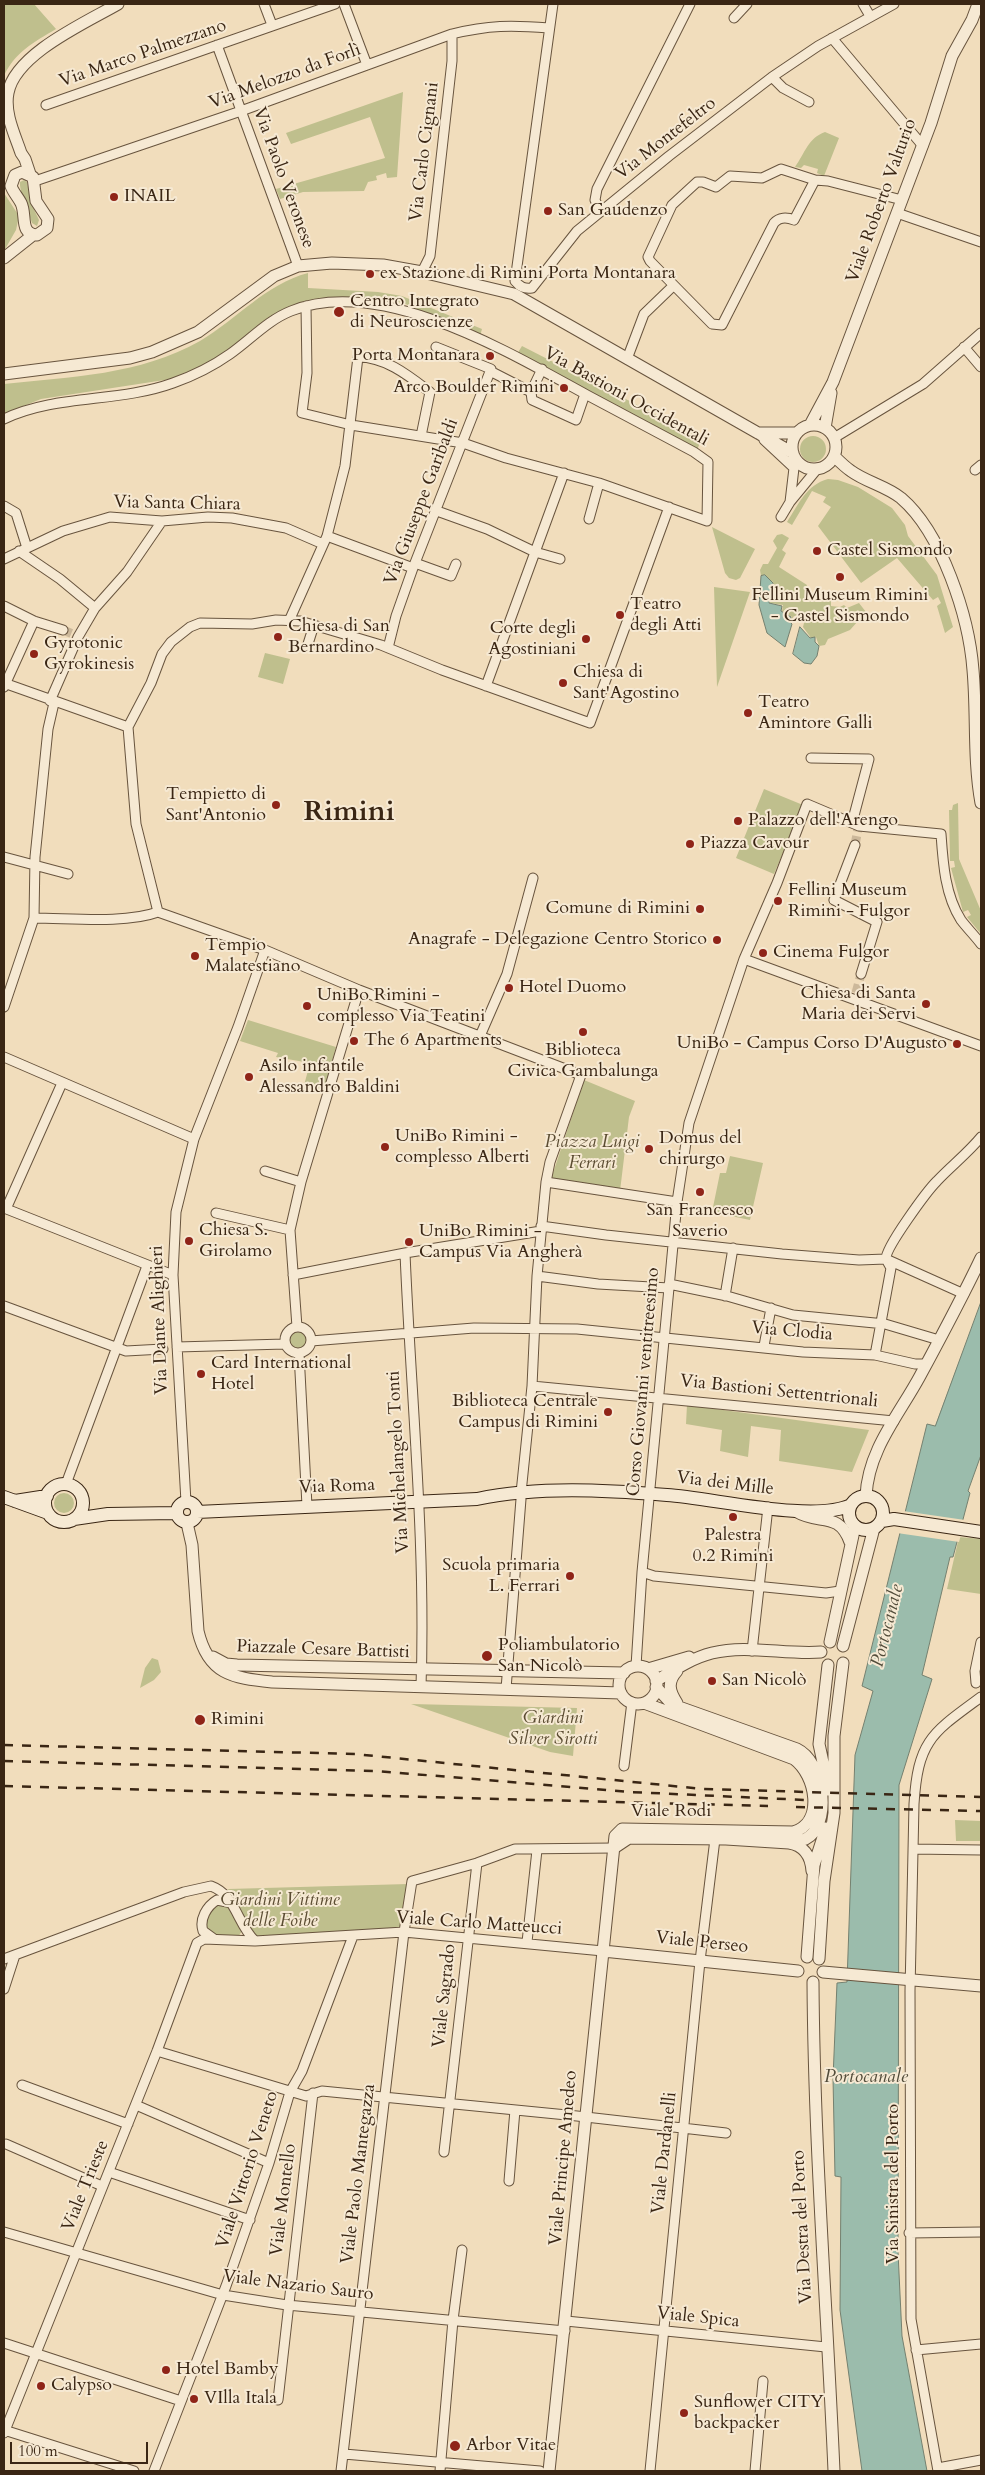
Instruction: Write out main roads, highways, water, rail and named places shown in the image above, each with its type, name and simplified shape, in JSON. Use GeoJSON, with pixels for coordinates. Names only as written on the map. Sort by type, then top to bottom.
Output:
{"type":"FeatureCollection","features":[{"type":"Feature","properties":{"kind":"main road"},"geometry":{"type":"LineString","coordinates":[[48,1513],[46,1507],[47,1496],[55,1487],[66,1484],[77,1489],[92,1508],[108,1514]]}},
{"type":"Feature","properties":{"kind":"main road","name":"Via Roma"},"geometry":{"type":"LineString","coordinates":[[197,1512],[477,1499],[495,1501],[521,1496],[587,1492],[650,1494]]}},
{"type":"Feature","properties":{"kind":"main road","name":"Via dei Mille"},"geometry":{"type":"LineString","coordinates":[[650,1494],[796,1511],[853,1524]]}},
{"type":"Feature","properties":{"kind":"main road"},"geometry":{"type":"LineString","coordinates":[[8,1499],[47,1496]]}},
{"type":"Feature","properties":{"kind":"main road"},"geometry":{"type":"LineString","coordinates":[[883,1519],[877,1499],[866,1496],[859,1497],[852,1505],[849,1513],[853,1524],[864,1530],[883,1519],[981,1532]]}},
{"type":"Feature","properties":{"kind":"main road"},"geometry":{"type":"LineString","coordinates":[[8,1499],[48,1513],[63,1522],[108,1514],[176,1513]]}},
{"type":"Feature","properties":{"kind":"main road"},"geometry":{"type":"LineString","coordinates":[[74,1519],[82,1510],[83,1499]]}},
{"type":"Feature","properties":{"kind":"main road"},"geometry":{"type":"LineString","coordinates":[[186,1502],[192,1503],[197,1512],[193,1520],[187,1523],[181,1521],[176,1513],[180,1504],[186,1502]]}},
{"type":"Feature","properties":{"kind":"main road","name":"Via dei Mille"},"geometry":{"type":"LineString","coordinates":[[796,1511],[839,1510],[852,1505]]}},
{"type":"Feature","properties":{"kind":"water"},"geometry":{"type":"Polygon","coordinates":[[[765,575],[773,583],[769,603],[782,606],[781,611],[791,617],[790,622],[792,624],[785,647],[767,633],[759,605],[761,576],[765,575]]]}},
{"type":"Feature","properties":{"kind":"water"},"geometry":{"type":"Polygon","coordinates":[[[800,627],[810,638],[815,637],[815,642],[819,646],[817,656],[811,664],[804,663],[793,654],[800,627]]]}},
{"type":"Feature","properties":{"kind":"water","name":"Portocanale"},"geometry":{"type":"Polygon","coordinates":[[[981,1302],[981,1455],[968,1491],[970,1493],[953,1557],[950,1557],[922,1675],[932,1679],[899,1785],[898,2252],[902,2336],[927,2471],[862,2471],[840,2310],[841,2177],[835,2176],[833,2078],[837,1983],[847,1982],[855,1755],[873,1691],[862,1686],[927,1424],[935,1426],[981,1302]]]}},
{"type":"Feature","properties":{"kind":"tunnel"},"geometry":{"type":"LineString","coordinates":[[63,630],[75,635]]}},
{"type":"Feature","properties":{"kind":"tunnel"},"geometry":{"type":"LineString","coordinates":[[855,845],[858,829]]}},
{"type":"Feature","properties":{"kind":"tunnel"},"geometry":{"type":"LineString","coordinates":[[856,993],[861,974]]}},
{"type":"Feature","properties":{"kind":"railway"},"geometry":{"type":"LineString","coordinates":[[4,1745],[355,1754],[703,1789],[981,1797]]}},
{"type":"Feature","properties":{"kind":"railway"},"geometry":{"type":"LineString","coordinates":[[4,1761],[377,1771],[630,1792],[806,1800]]}},
{"type":"Feature","properties":{"kind":"railway"},"geometry":{"type":"LineString","coordinates":[[4,1786],[768,1806]]}},
{"type":"Feature","properties":{"kind":"railway"},"geometry":{"type":"LineString","coordinates":[[796,1807],[981,1811]]}},
{"type":"Feature","properties":{"kind":"place","name":"INAIL"},"geometry":{"type":"Point","coordinates":[114,197]}},
{"type":"Feature","properties":{"kind":"place","name":"San Gaudenzo"},"geometry":{"type":"Point","coordinates":[548,211]}},
{"type":"Feature","properties":{"kind":"place","name":"ex Stazione di Rimini Porta Montanara"},"geometry":{"type":"Point","coordinates":[370,274]}},
{"type":"Feature","properties":{"kind":"place","name":"Centro Integrato di Neuroscienze"},"geometry":{"type":"Point","coordinates":[339,312]}},
{"type":"Feature","properties":{"kind":"place","name":"Porta Montanara"},"geometry":{"type":"Point","coordinates":[490,356]}},
{"type":"Feature","properties":{"kind":"place","name":"Arco Boulder Rimini"},"geometry":{"type":"Point","coordinates":[564,388]}},
{"type":"Feature","properties":{"kind":"place","name":"Castel Sismondo"},"geometry":{"type":"Point","coordinates":[817,551]}},
{"type":"Feature","properties":{"kind":"place","name":"Fellini Museum Rimini - Castel Sismondo"},"geometry":{"type":"Point","coordinates":[840,577]}},
{"type":"Feature","properties":{"kind":"place","name":"Teatro degli Atti"},"geometry":{"type":"Point","coordinates":[620,615]}},
{"type":"Feature","properties":{"kind":"place","name":"Chiesa di San Bernardino"},"geometry":{"type":"Point","coordinates":[278,637]}},
{"type":"Feature","properties":{"kind":"place","name":"Corte degli Agostiniani"},"geometry":{"type":"Point","coordinates":[586,639]}},
{"type":"Feature","properties":{"kind":"place","name":"Gyrotonic Gyrokinesis"},"geometry":{"type":"Point","coordinates":[34,654]}},
{"type":"Feature","properties":{"kind":"place","name":"Chiesa di Sant'Agostino"},"geometry":{"type":"Point","coordinates":[563,683]}},
{"type":"Feature","properties":{"kind":"place","name":"Teatro Amintore Galli"},"geometry":{"type":"Point","coordinates":[748,713]}},
{"type":"Feature","properties":{"kind":"place","name":"Tempietto di Sant'Antonio"},"geometry":{"type":"Point","coordinates":[276,805]}},
{"type":"Feature","properties":{"kind":"place","name":"Palazzo dell'Arengo"},"geometry":{"type":"Point","coordinates":[738,821]}},
{"type":"Feature","properties":{"kind":"place","name":"Piazza Cavour"},"geometry":{"type":"Point","coordinates":[690,844]}},
{"type":"Feature","properties":{"kind":"place","name":"Fellini Museum Rimini - Fulgor"},"geometry":{"type":"Point","coordinates":[778,901]}},
{"type":"Feature","properties":{"kind":"place","name":"Comune di Rimini"},"geometry":{"type":"Point","coordinates":[700,909]}},
{"type":"Feature","properties":{"kind":"place","name":"Anagrafe - Delegazione Centro Storico"},"geometry":{"type":"Point","coordinates":[717,940]}},
{"type":"Feature","properties":{"kind":"place","name":"Cinema Fulgor"},"geometry":{"type":"Point","coordinates":[763,953]}},
{"type":"Feature","properties":{"kind":"place","name":"Tempio Malatestiano"},"geometry":{"type":"Point","coordinates":[195,956]}},
{"type":"Feature","properties":{"kind":"place","name":"Hotel Duomo"},"geometry":{"type":"Point","coordinates":[509,988]}},
{"type":"Feature","properties":{"kind":"place","name":"Chiesa di Santa Maria dei Servi"},"geometry":{"type":"Point","coordinates":[926,1004]}},
{"type":"Feature","properties":{"kind":"place","name":"UniBo Rimini - complesso Via Teatini"},"geometry":{"type":"Point","coordinates":[307,1006]}},
{"type":"Feature","properties":{"kind":"place","name":"Biblioteca Civica Gambalunga"},"geometry":{"type":"Point","coordinates":[583,1032]}},
{"type":"Feature","properties":{"kind":"place","name":"The 6 Apartments"},"geometry":{"type":"Point","coordinates":[354,1041]}},
{"type":"Feature","properties":{"kind":"place","name":"UniBo - Campus Corso D'Augusto"},"geometry":{"type":"Point","coordinates":[957,1044]}},
{"type":"Feature","properties":{"kind":"place","name":"Asilo infantile Alessandro Baldini"},"geometry":{"type":"Point","coordinates":[249,1077]}},
{"type":"Feature","properties":{"kind":"place","name":"UniBo Rimini - complesso Alberti"},"geometry":{"type":"Point","coordinates":[385,1147]}},
{"type":"Feature","properties":{"kind":"place","name":"Domus del chirurgo"},"geometry":{"type":"Point","coordinates":[649,1149]}},
{"type":"Feature","properties":{"kind":"place","name":"San Francesco Saverio"},"geometry":{"type":"Point","coordinates":[700,1192]}},
{"type":"Feature","properties":{"kind":"place","name":"Chiesa S. Girolamo"},"geometry":{"type":"Point","coordinates":[189,1241]}},
{"type":"Feature","properties":{"kind":"place","name":"UniBo Rimini - Campus Via Angherà"},"geometry":{"type":"Point","coordinates":[409,1242]}},
{"type":"Feature","properties":{"kind":"place","name":"Card International Hotel"},"geometry":{"type":"Point","coordinates":[201,1374]}},
{"type":"Feature","properties":{"kind":"place","name":"Biblioteca Centrale Campus di Rimini"},"geometry":{"type":"Point","coordinates":[608,1412]}},
{"type":"Feature","properties":{"kind":"place","name":"Palestra 0.2 Rimini"},"geometry":{"type":"Point","coordinates":[733,1517]}},
{"type":"Feature","properties":{"kind":"place","name":"Scuola primaria L. Ferrari"},"geometry":{"type":"Point","coordinates":[570,1576]}},
{"type":"Feature","properties":{"kind":"place","name":"Poliambulatorio San Nicolò"},"geometry":{"type":"Point","coordinates":[487,1656]}},
{"type":"Feature","properties":{"kind":"place","name":"San Nicolò"},"geometry":{"type":"Point","coordinates":[712,1681]}},
{"type":"Feature","properties":{"kind":"place","name":"Rimini"},"geometry":{"type":"Point","coordinates":[200,1720]}},
{"type":"Feature","properties":{"kind":"place","name":"Hotel Bamby"},"geometry":{"type":"Point","coordinates":[166,2370]}},
{"type":"Feature","properties":{"kind":"place","name":"Calypso"},"geometry":{"type":"Point","coordinates":[41,2386]}},
{"type":"Feature","properties":{"kind":"place","name":"VIlla Itala"},"geometry":{"type":"Point","coordinates":[194,2399]}},
{"type":"Feature","properties":{"kind":"place","name":"Sunflower CITY backpacker"},"geometry":{"type":"Point","coordinates":[684,2413]}},
{"type":"Feature","properties":{"kind":"place","name":"Arbor Vitae"},"geometry":{"type":"Point","coordinates":[455,2446]}},
{"type":"Feature","properties":{"kind":"district","name":"Rimini"},"geometry":{"type":"Point","coordinates":[349,814]}},
{"type":"Feature","properties":{"kind":"park label","name":"Piazza Luigi Ferrari"},"geometry":{"type":"Point","coordinates":[592,1153]}},
{"type":"Feature","properties":{"kind":"park label","name":"Giardini Silver Sirotti"},"geometry":{"type":"Point","coordinates":[553,1729]}},
{"type":"Feature","properties":{"kind":"park label","name":"Giardini Vittime delle Foibe"},"geometry":{"type":"Point","coordinates":[280,1911]}}]}
